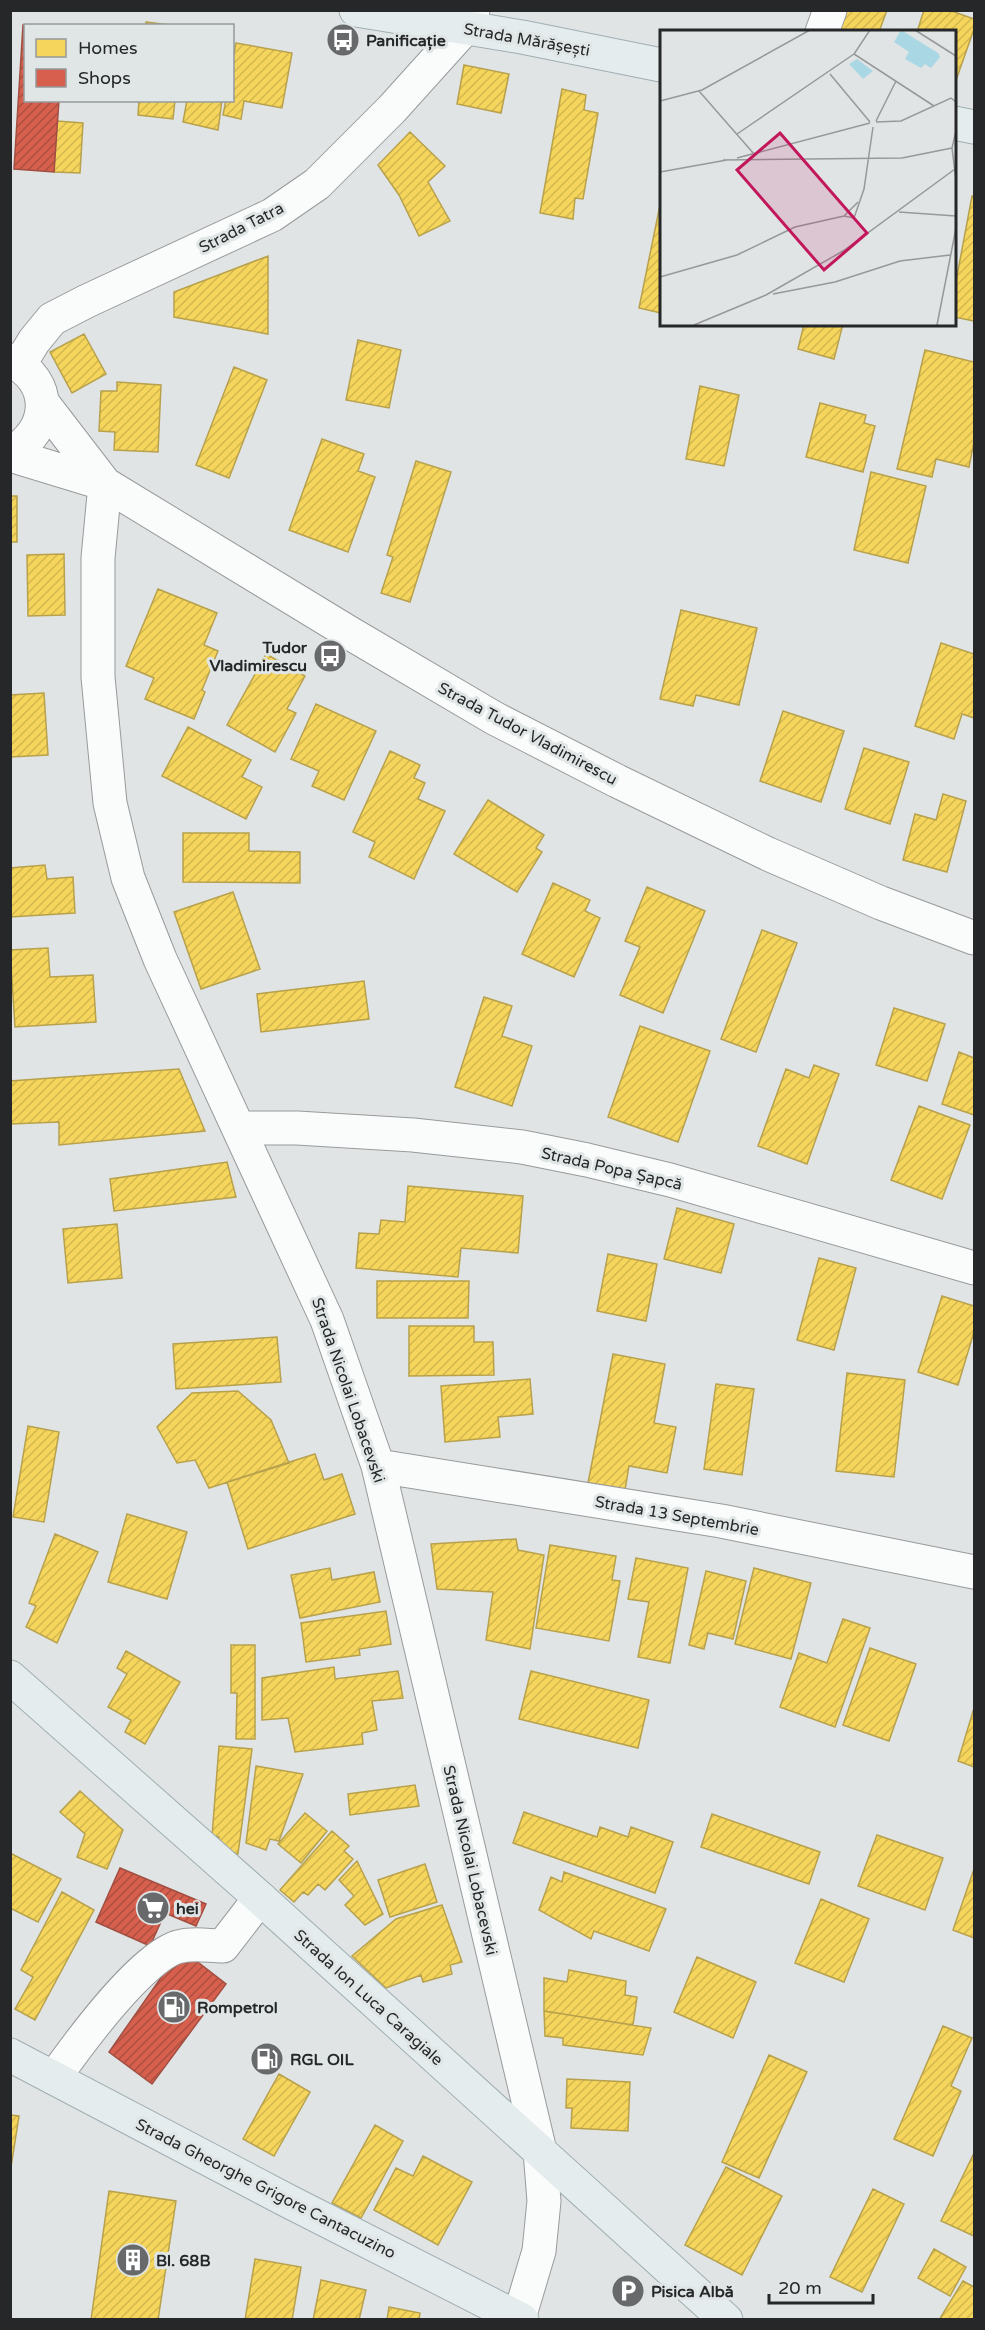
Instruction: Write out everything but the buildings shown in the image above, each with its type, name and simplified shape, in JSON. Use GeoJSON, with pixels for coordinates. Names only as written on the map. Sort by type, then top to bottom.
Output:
{"type":"FeatureCollection","features":[{"type":"Feature","properties":{"kind":"main road","name":"Strada Mărășești"},"geometry":{"type":"LineString","coordinates":[[356,10],[469,19],[660,65]]}},
{"type":"Feature","properties":{"kind":"main road"},"geometry":{"type":"LineString","coordinates":[[955,123],[975,127]]}},
{"type":"Feature","properties":{"kind":"main road","name":"Strada Ion Luca Caragiale"},"geometry":{"type":"LineString","coordinates":[[10,1677],[260,1898],[726,2319]]}},
{"type":"Feature","properties":{"kind":"main road","name":"Strada Gheorghe Grigore Cantacuzino"},"geometry":{"type":"LineString","coordinates":[[10,2055],[288,2201],[521,2319]]}},
{"type":"Feature","properties":{"kind":"street"},"geometry":{"type":"LineString","coordinates":[[823,30],[830,10]]}},
{"type":"Feature","properties":{"kind":"street","name":"Strada Tatra"},"geometry":{"type":"LineString","coordinates":[[15,362],[52,319],[272,215],[317,184],[392,109],[469,19]]}},
{"type":"Feature","properties":{"kind":"street"},"geometry":{"type":"LineString","coordinates":[[10,454],[23,447],[35,435],[42,418],[39,387],[32,374],[15,362]]}},
{"type":"Feature","properties":{"kind":"street","name":"Strada Tudor Vladimirescu"},"geometry":{"type":"LineString","coordinates":[[42,402],[105,484]]}},
{"type":"Feature","properties":{"kind":"street","name":"Strada Tudor Vladimirescu"},"geometry":{"type":"LineString","coordinates":[[10,454],[105,484],[494,718],[617,781],[768,854],[881,903],[975,938]]}},
{"type":"Feature","properties":{"kind":"street","name":"Strada Nicolai Lobacevski"},"geometry":{"type":"LineString","coordinates":[[105,484],[98,558],[98,677],[110,803],[128,878],[160,959],[327,1320],[378,1466],[540,2151],[544,2201],[539,2251],[521,2319]]}},
{"type":"Feature","properties":{"kind":"street","name":"Strada Popa Șapcă"},"geometry":{"type":"LineString","coordinates":[[240,1128],[297,1128],[413,1135],[522,1147],[670,1180],[975,1268]]}},
{"type":"Feature","properties":{"kind":"street","name":"Strada 13 Septembrie"},"geometry":{"type":"LineString","coordinates":[[378,1466],[721,1521],[975,1572]]}},
{"type":"Feature","properties":{"kind":"street"},"geometry":{"type":"LineString","coordinates":[[54,2078],[86,2034],[160,1955],[180,1946],[224,1946],[260,1898]]}},
{"type":"Feature","properties":{"kind":"place","name":"Panificație"},"geometry":{"type":"Point","coordinates":[343,40]}},
{"type":"Feature","properties":{"kind":"place","name":"Tudor Vladimirescu"},"geometry":{"type":"Point","coordinates":[330,656]}},
{"type":"Feature","properties":{"kind":"place","name":"hei"},"geometry":{"type":"Point","coordinates":[153,1908]}},
{"type":"Feature","properties":{"kind":"place","name":"Rompetrol"},"geometry":{"type":"Point","coordinates":[174,2007]}},
{"type":"Feature","properties":{"kind":"place","name":"RGL OIL"},"geometry":{"type":"Point","coordinates":[267,2059]}},
{"type":"Feature","properties":{"kind":"place","name":"Bl. 68B"},"geometry":{"type":"Point","coordinates":[133,2260]}},
{"type":"Feature","properties":{"kind":"place","name":"Pisica Albă"},"geometry":{"type":"Point","coordinates":[628,2291]}}]}
